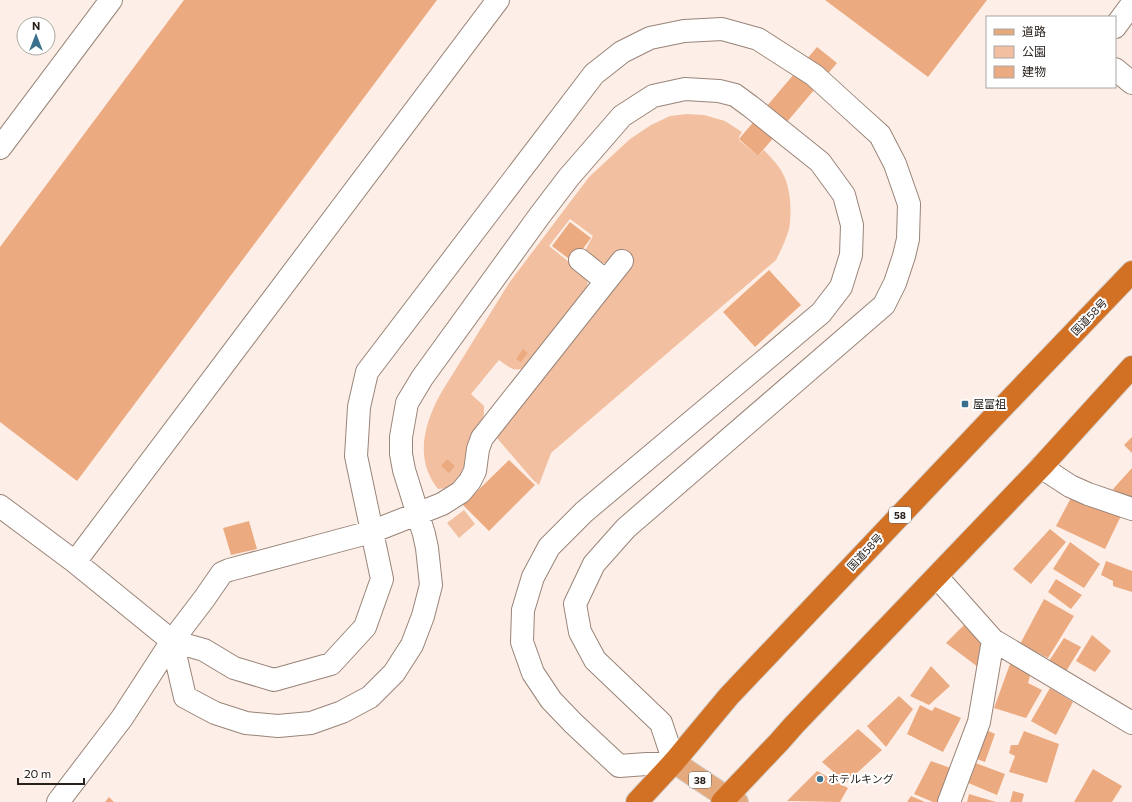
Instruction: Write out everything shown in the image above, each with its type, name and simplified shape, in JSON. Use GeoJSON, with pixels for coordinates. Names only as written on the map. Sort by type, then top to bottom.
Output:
{"type":"FeatureCollection","features":[{"type":"Feature","properties":{"kind":"highway","name":"国道58号"},"geometry":{"type":"LineString","coordinates":[[637,802],[674,762],[730,696],[1132,272]]}},
{"type":"Feature","properties":{"kind":"highway"},"geometry":{"type":"LineString","coordinates":[[729,800],[794,725],[937,577],[1129,374]]}},
{"type":"Feature","properties":{"kind":"main road","name":"38"},"geometry":{"type":"LineString","coordinates":[[674,762],[729,800]]}},
{"type":"Feature","properties":{"kind":"street"},"geometry":{"type":"LineString","coordinates":[[0,148],[111,0]]}},
{"type":"Feature","properties":{"kind":"street"},"geometry":{"type":"LineString","coordinates":[[75,562],[498,0]]}},
{"type":"Feature","properties":{"kind":"street"},"geometry":{"type":"LineString","coordinates":[[1116,26],[1132,4]]}},
{"type":"Feature","properties":{"kind":"street"},"geometry":{"type":"LineString","coordinates":[[0,506],[75,562],[172,641],[204,650],[234,668],[274,680],[331,664],[365,627],[382,579],[356,456],[359,407],[366,372],[594,74],[622,52],[650,38],[684,31],[722,28],[758,39],[814,75],[880,136],[895,164],[910,204],[908,239],[904,256],[895,283],[884,305],[626,528],[594,564],[574,604],[580,632],[595,660],[661,723],[674,762],[619,766],[573,723],[551,700],[533,673],[522,642],[524,610],[533,577],[548,547],[584,512],[821,313],[841,287],[851,255],[852,225],[844,195],[820,162],[745,102],[735,95],[719,91],[685,89],[653,96],[622,116],[569,177],[540,215],[422,378],[407,403],[401,437],[401,454],[404,470],[424,534],[431,585],[424,616],[412,644],[394,673],[370,697],[347,709],[311,723],[278,726],[246,723],[215,713],[185,697],[172,641]]}},
{"type":"Feature","properties":{"kind":"street"},"geometry":{"type":"LineString","coordinates":[[1116,70],[1132,83]]}},
{"type":"Feature","properties":{"kind":"street"},"geometry":{"type":"LineString","coordinates":[[580,260],[606,281]]}},
{"type":"Feature","properties":{"kind":"street"},"geometry":{"type":"LineString","coordinates":[[58,802],[122,718],[172,641],[222,573],[372,532],[442,504],[461,492],[470,481],[475,471],[478,449],[482,438],[622,261]]}},
{"type":"Feature","properties":{"kind":"street"},"geometry":{"type":"LineString","coordinates":[[1041,467],[1070,486],[1088,494],[1132,509]]}},
{"type":"Feature","properties":{"kind":"street"},"geometry":{"type":"LineString","coordinates":[[937,577],[993,640],[1132,723]]}},
{"type":"Feature","properties":{"kind":"street"},"geometry":{"type":"LineString","coordinates":[[949,802],[979,722],[993,640]]}},
{"type":"Feature","properties":{"kind":"green space"},"geometry":{"type":"Polygon","coordinates":[[[687,114],[704,115],[725,121],[742,132],[739,140],[758,156],[764,150],[781,171],[788,186],[790,216],[788,233],[776,260],[551,453],[539,485],[497,438],[632,260],[619,250],[609,263],[592,260],[583,254],[593,236],[570,219],[549,246],[588,276],[587,290],[526,367],[522,369],[515,369],[499,360],[471,394],[484,406],[483,419],[463,474],[450,488],[438,489],[426,466],[424,454],[424,441],[430,417],[441,393],[509,283],[589,177],[630,139],[651,125],[670,116],[687,114]]]}},
{"type":"Feature","properties":{"kind":"green space"},"geometry":{"type":"Polygon","coordinates":[[[464,510],[475,524],[459,538],[447,523],[464,510]]]}},
{"type":"Feature","properties":{"kind":"building"},"geometry":{"type":"Polygon","coordinates":[[[184,0],[437,0],[77,481],[0,422],[0,247],[184,0]]]}},
{"type":"Feature","properties":{"kind":"building"},"geometry":{"type":"Polygon","coordinates":[[[825,0],[987,0],[928,77],[825,0]]]}},
{"type":"Feature","properties":{"kind":"building"},"geometry":{"type":"Polygon","coordinates":[[[817,47],[837,63],[758,156],[739,139],[817,47]]]}},
{"type":"Feature","properties":{"kind":"building"},"geometry":{"type":"Polygon","coordinates":[[[570,222],[591,238],[573,262],[552,246],[570,222]]]}},
{"type":"Feature","properties":{"kind":"building"},"geometry":{"type":"Polygon","coordinates":[[[769,270],[801,305],[755,347],[723,312],[769,270]]]}},
{"type":"Feature","properties":{"kind":"building"},"geometry":{"type":"Polygon","coordinates":[[[523,349],[528,353],[521,362],[516,359],[523,349]]]}},
{"type":"Feature","properties":{"kind":"building"},"geometry":{"type":"Polygon","coordinates":[[[1132,437],[1132,453],[1124,445],[1132,437]]]}},
{"type":"Feature","properties":{"kind":"building"},"geometry":{"type":"Polygon","coordinates":[[[447,459],[455,466],[449,473],[441,466],[447,459]]]}},
{"type":"Feature","properties":{"kind":"building"},"geometry":{"type":"Polygon","coordinates":[[[509,460],[535,485],[489,531],[463,505],[509,460]]]}},
{"type":"Feature","properties":{"kind":"building"},"geometry":{"type":"Polygon","coordinates":[[[1132,468],[1132,501],[1124,499],[1113,489],[1132,468]]]}},
{"type":"Feature","properties":{"kind":"building"},"geometry":{"type":"Polygon","coordinates":[[[1072,496],[1121,516],[1105,549],[1056,526],[1072,496]]]}},
{"type":"Feature","properties":{"kind":"building"},"geometry":{"type":"Polygon","coordinates":[[[249,521],[257,549],[231,555],[223,528],[249,521]]]}},
{"type":"Feature","properties":{"kind":"building"},"geometry":{"type":"Polygon","coordinates":[[[1050,529],[1066,542],[1031,584],[1013,569],[1050,529]]]}},
{"type":"Feature","properties":{"kind":"building"},"geometry":{"type":"Polygon","coordinates":[[[1070,542],[1100,564],[1084,588],[1053,569],[1070,542]]]}},
{"type":"Feature","properties":{"kind":"building"},"geometry":{"type":"Polygon","coordinates":[[[1106,561],[1132,571],[1132,592],[1113,586],[1113,581],[1101,575],[1106,561]]]}},
{"type":"Feature","properties":{"kind":"building"},"geometry":{"type":"Polygon","coordinates":[[[1056,579],[1082,595],[1071,609],[1048,592],[1056,579]]]}},
{"type":"Feature","properties":{"kind":"building"},"geometry":{"type":"Polygon","coordinates":[[[1044,599],[1074,616],[1048,658],[1020,644],[1044,599]]]}},
{"type":"Feature","properties":{"kind":"building"},"geometry":{"type":"Polygon","coordinates":[[[966,623],[988,641],[982,670],[946,643],[966,623]]]}},
{"type":"Feature","properties":{"kind":"building"},"geometry":{"type":"Polygon","coordinates":[[[1092,635],[1111,651],[1095,672],[1076,661],[1092,635]]]}},
{"type":"Feature","properties":{"kind":"building"},"geometry":{"type":"Polygon","coordinates":[[[1064,638],[1081,647],[1065,673],[1047,664],[1064,638]]]}},
{"type":"Feature","properties":{"kind":"building"},"geometry":{"type":"Polygon","coordinates":[[[1010,664],[1031,672],[1028,683],[1042,690],[1026,718],[994,708],[1010,664]]]}},
{"type":"Feature","properties":{"kind":"building"},"geometry":{"type":"Polygon","coordinates":[[[931,666],[950,686],[929,705],[910,696],[931,666]]]}},
{"type":"Feature","properties":{"kind":"building"},"geometry":{"type":"Polygon","coordinates":[[[1050,688],[1073,702],[1056,735],[1031,721],[1050,688]]]}},
{"type":"Feature","properties":{"kind":"building"},"geometry":{"type":"Polygon","coordinates":[[[899,696],[913,709],[886,747],[867,726],[899,696]]]}},
{"type":"Feature","properties":{"kind":"building"},"geometry":{"type":"Polygon","coordinates":[[[920,705],[932,711],[935,707],[961,718],[943,752],[907,734],[920,705]]]}},
{"type":"Feature","properties":{"kind":"building"},"geometry":{"type":"Polygon","coordinates":[[[858,729],[882,750],[846,783],[822,762],[858,729]]]}},
{"type":"Feature","properties":{"kind":"building"},"geometry":{"type":"Polygon","coordinates":[[[986,730],[995,734],[985,762],[977,759],[986,730]]]}},
{"type":"Feature","properties":{"kind":"building"},"geometry":{"type":"Polygon","coordinates":[[[1024,731],[1059,744],[1047,783],[1009,772],[1015,756],[1009,753],[1011,745],[1018,745],[1024,731]]]}},
{"type":"Feature","properties":{"kind":"building"},"geometry":{"type":"Polygon","coordinates":[[[931,761],[956,770],[943,802],[933,802],[914,794],[931,761]]]}},
{"type":"Feature","properties":{"kind":"building"},"geometry":{"type":"Polygon","coordinates":[[[973,762],[1005,774],[997,795],[966,782],[973,762]]]}},
{"type":"Feature","properties":{"kind":"building"},"geometry":{"type":"Polygon","coordinates":[[[1093,769],[1122,786],[1112,802],[1074,802],[1093,769]]]}},
{"type":"Feature","properties":{"kind":"building","name":"ホテルキング"},"geometry":{"type":"Polygon","coordinates":[[[817,771],[848,788],[840,802],[787,801],[817,771]]]}},
{"type":"Feature","properties":{"kind":"building"},"geometry":{"type":"Polygon","coordinates":[[[1013,791],[1024,794],[1022,802],[1010,802],[1013,791]]]}},
{"type":"Feature","properties":{"kind":"building"},"geometry":{"type":"Polygon","coordinates":[[[969,794],[996,802],[967,802],[969,794]]]}},
{"type":"Feature","properties":{"kind":"building"},"geometry":{"type":"Polygon","coordinates":[[[911,796],[925,802],[907,802],[911,796]]]}},
{"type":"Feature","properties":{"kind":"building"},"geometry":{"type":"Polygon","coordinates":[[[109,797],[114,802],[105,802],[109,797]]]}},
{"type":"Feature","properties":{"kind":"place","name":"屋富祖"},"geometry":{"type":"Point","coordinates":[965,404]}},
{"type":"Feature","properties":{"kind":"place","name":"ホテルキング"},"geometry":{"type":"Point","coordinates":[820,779]}}]}
